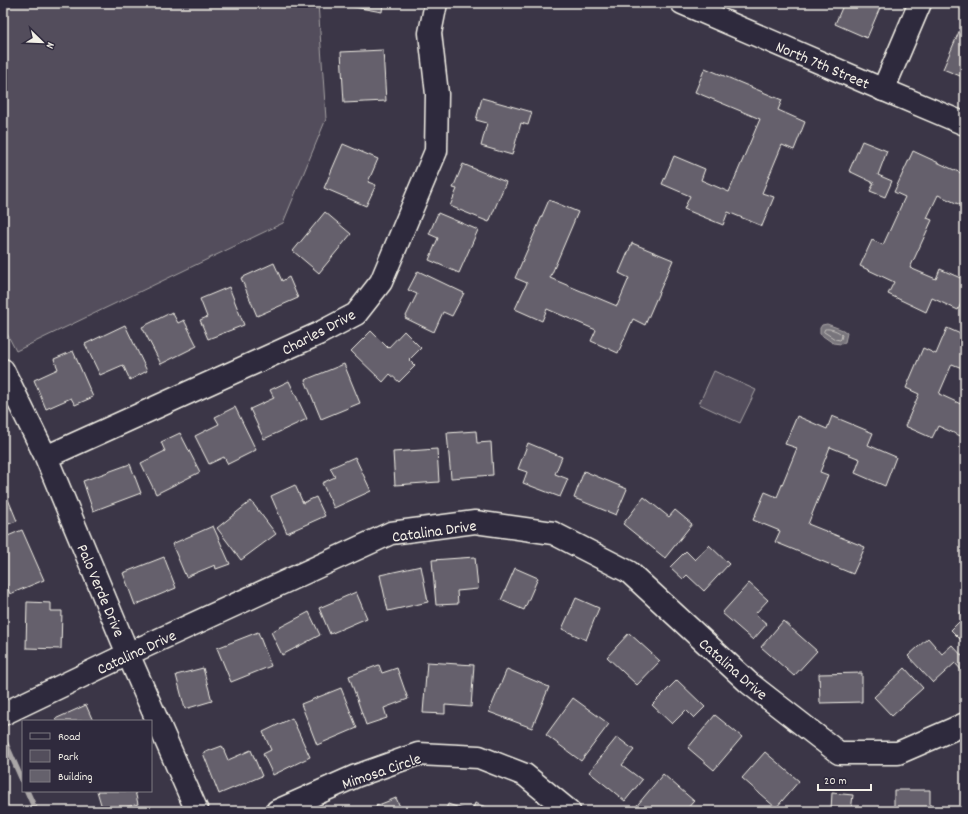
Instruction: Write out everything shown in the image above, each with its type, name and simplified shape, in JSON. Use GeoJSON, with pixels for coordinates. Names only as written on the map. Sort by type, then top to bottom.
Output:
{"type":"FeatureCollection","features":[{"type":"Feature","properties":{"kind":"street","name":"Charles Drive"},"geometry":{"type":"LineString","coordinates":[[46,457],[318,334],[356,314],[381,282],[436,151],[437,94],[430,33],[436,3]]}},
{"type":"Feature","properties":{"kind":"street","name":"North 7th Street"},"geometry":{"type":"LineString","coordinates":[[682,3],[965,124]]}},
{"type":"Feature","properties":{"kind":"street"},"geometry":{"type":"LineString","coordinates":[[883,90],[920,3]]}},
{"type":"Feature","properties":{"kind":"street","name":"Palo Verde Drive"},"geometry":{"type":"LineString","coordinates":[[3,370],[46,457],[128,654],[197,811]]}},
{"type":"Feature","properties":{"kind":"street","name":"Catalina Drive"},"geometry":{"type":"LineString","coordinates":[[3,714],[128,654],[391,533],[475,522],[552,533],[629,572],[749,683],[839,753],[898,753],[965,724]]}},
{"type":"Feature","properties":{"kind":"street","name":"Mimosa Circle"},"geometry":{"type":"LineString","coordinates":[[277,811],[356,776],[418,754],[479,757],[525,775],[569,811]]}},
{"type":"Feature","properties":{"kind":"green space"},"geometry":{"type":"Polygon","coordinates":[[[3,3],[318,3],[326,119],[283,223],[16,351],[3,326],[3,3]]]}},
{"type":"Feature","properties":{"kind":"green space"},"geometry":{"type":"Polygon","coordinates":[[[714,371],[756,390],[740,423],[699,404],[714,371]]]}},
{"type":"Feature","properties":{"kind":"water"},"geometry":{"type":"Polygon","coordinates":[[[827,324],[847,333],[845,342],[841,344],[833,343],[820,334],[820,328],[822,325],[827,324]]]}},
{"type":"Feature","properties":{"kind":"building"},"geometry":{"type":"Polygon","coordinates":[[[344,3],[383,3],[382,12],[343,5],[344,3]]]}},
{"type":"Feature","properties":{"kind":"building"},"geometry":{"type":"Polygon","coordinates":[[[844,3],[882,3],[867,38],[835,24],[844,3]]]}},
{"type":"Feature","properties":{"kind":"building"},"geometry":{"type":"Polygon","coordinates":[[[964,20],[965,21],[965,78],[943,69],[964,20]]]}},
{"type":"Feature","properties":{"kind":"building"},"geometry":{"type":"Polygon","coordinates":[[[383,50],[386,101],[344,103],[341,52],[383,50]]]}},
{"type":"Feature","properties":{"kind":"building"},"geometry":{"type":"Polygon","coordinates":[[[705,68],[782,100],[778,110],[805,122],[794,150],[782,145],[762,193],[774,197],[762,226],[728,212],[723,225],[684,209],[690,196],[662,184],[674,156],[705,169],[701,180],[729,192],[760,119],[695,92],[705,68]]]}},
{"type":"Feature","properties":{"kind":"building"},"geometry":{"type":"Polygon","coordinates":[[[482,98],[532,112],[528,125],[521,123],[512,155],[481,146],[487,123],[476,120],[482,98]]]}},
{"type":"Feature","properties":{"kind":"building"},"geometry":{"type":"Polygon","coordinates":[[[862,141],[887,151],[878,175],[892,181],[885,197],[870,191],[874,183],[849,171],[862,141]]]}},
{"type":"Feature","properties":{"kind":"building"},"geometry":{"type":"Polygon","coordinates":[[[343,144],[378,159],[368,182],[376,185],[366,206],[324,188],[343,144]]]}},
{"type":"Feature","properties":{"kind":"building"},"geometry":{"type":"Polygon","coordinates":[[[913,151],[965,175],[965,207],[938,195],[927,218],[932,220],[910,268],[936,279],[940,269],[965,280],[965,295],[958,310],[932,298],[926,312],[888,294],[894,282],[860,266],[872,240],[883,245],[905,197],[894,192],[913,151]]]}},
{"type":"Feature","properties":{"kind":"building"},"geometry":{"type":"Polygon","coordinates":[[[463,164],[506,182],[489,222],[450,206],[457,189],[453,188],[463,164]]]}},
{"type":"Feature","properties":{"kind":"building"},"geometry":{"type":"Polygon","coordinates":[[[549,200],[578,212],[550,278],[617,306],[629,278],[619,273],[632,243],[673,260],[645,325],[633,319],[618,353],[591,341],[596,330],[547,309],[542,321],[515,309],[527,283],[515,278],[549,200]]]}},
{"type":"Feature","properties":{"kind":"building"},"geometry":{"type":"Polygon","coordinates":[[[325,212],[351,234],[319,273],[293,251],[325,212]]]}},
{"type":"Feature","properties":{"kind":"building"},"geometry":{"type":"Polygon","coordinates":[[[438,213],[478,230],[459,273],[429,260],[438,238],[429,234],[438,213]]]}},
{"type":"Feature","properties":{"kind":"building"},"geometry":{"type":"Polygon","coordinates":[[[274,263],[282,281],[289,277],[298,298],[257,316],[241,278],[274,263]]]}},
{"type":"Feature","properties":{"kind":"building"},"geometry":{"type":"Polygon","coordinates":[[[418,271],[464,293],[452,316],[443,312],[434,332],[405,318],[417,294],[408,290],[418,271]]]}},
{"type":"Feature","properties":{"kind":"building"},"geometry":{"type":"Polygon","coordinates":[[[229,287],[244,325],[208,339],[200,320],[207,317],[200,299],[229,287]]]}},
{"type":"Feature","properties":{"kind":"building"},"geometry":{"type":"Polygon","coordinates":[[[172,312],[178,323],[184,320],[197,346],[161,364],[142,327],[172,312]]]}},
{"type":"Feature","properties":{"kind":"building"},"geometry":{"type":"Polygon","coordinates":[[[125,325],[147,371],[130,380],[123,365],[100,375],[85,344],[125,325]]]}},
{"type":"Feature","properties":{"kind":"building"},"geometry":{"type":"Polygon","coordinates":[[[947,328],[965,336],[965,362],[962,368],[952,364],[939,394],[965,406],[965,438],[938,426],[932,438],[905,426],[919,394],[906,388],[923,348],[936,354],[947,328]]]}},
{"type":"Feature","properties":{"kind":"building"},"geometry":{"type":"Polygon","coordinates":[[[371,331],[388,348],[404,331],[421,348],[409,360],[415,366],[399,382],[390,374],[383,382],[351,351],[371,331]]]}},
{"type":"Feature","properties":{"kind":"building"},"geometry":{"type":"Polygon","coordinates":[[[73,351],[93,397],[75,405],[71,398],[46,409],[34,380],[58,369],[54,359],[73,351]]]}},
{"type":"Feature","properties":{"kind":"building"},"geometry":{"type":"Polygon","coordinates":[[[344,364],[360,403],[321,419],[305,380],[344,364]]]}},
{"type":"Feature","properties":{"kind":"building"},"geometry":{"type":"Polygon","coordinates":[[[289,381],[307,419],[264,439],[250,409],[274,398],[270,390],[289,381]]]}},
{"type":"Feature","properties":{"kind":"building"},"geometry":{"type":"Polygon","coordinates":[[[235,407],[256,450],[228,464],[224,457],[209,464],[195,436],[219,424],[215,417],[235,407]]]}},
{"type":"Feature","properties":{"kind":"building"},"geometry":{"type":"Polygon","coordinates":[[[797,416],[827,429],[832,416],[873,433],[868,445],[896,457],[885,486],[855,473],[860,459],[830,447],[820,472],[828,475],[808,524],[865,547],[853,574],[775,542],[780,531],[753,520],[765,492],[777,497],[797,448],[785,444],[797,416]]]}},
{"type":"Feature","properties":{"kind":"building"},"geometry":{"type":"Polygon","coordinates":[[[476,431],[477,443],[491,442],[493,475],[451,478],[447,433],[476,431]]]}},
{"type":"Feature","properties":{"kind":"building"},"geometry":{"type":"Polygon","coordinates":[[[180,433],[200,472],[156,494],[141,463],[165,451],[161,442],[180,433]]]}},
{"type":"Feature","properties":{"kind":"building"},"geometry":{"type":"Polygon","coordinates":[[[528,443],[562,457],[555,474],[568,479],[560,497],[523,483],[527,472],[518,469],[528,443]]]}},
{"type":"Feature","properties":{"kind":"building"},"geometry":{"type":"Polygon","coordinates":[[[437,449],[439,482],[395,485],[393,452],[437,449]]]}},
{"type":"Feature","properties":{"kind":"building"},"geometry":{"type":"Polygon","coordinates":[[[355,457],[371,491],[334,508],[322,483],[335,477],[330,468],[355,457]]]}},
{"type":"Feature","properties":{"kind":"building"},"geometry":{"type":"Polygon","coordinates":[[[130,464],[141,493],[93,511],[83,481],[130,464]]]}},
{"type":"Feature","properties":{"kind":"building"},"geometry":{"type":"Polygon","coordinates":[[[584,471],[627,489],[616,515],[574,498],[584,471]]]}},
{"type":"Feature","properties":{"kind":"building"},"geometry":{"type":"Polygon","coordinates":[[[295,485],[303,503],[316,497],[325,516],[287,533],[271,496],[295,485]]]}},
{"type":"Feature","properties":{"kind":"building"},"geometry":{"type":"Polygon","coordinates":[[[3,487],[17,521],[3,526],[3,487]]]}},
{"type":"Feature","properties":{"kind":"building"},"geometry":{"type":"Polygon","coordinates":[[[644,497],[669,517],[675,510],[692,524],[665,558],[623,524],[644,497]]]}},
{"type":"Feature","properties":{"kind":"building"},"geometry":{"type":"Polygon","coordinates":[[[251,501],[276,534],[241,560],[217,528],[251,501]]]}},
{"type":"Feature","properties":{"kind":"building"},"geometry":{"type":"Polygon","coordinates":[[[213,526],[230,564],[216,569],[215,565],[186,577],[172,544],[213,526]]]}},
{"type":"Feature","properties":{"kind":"building"},"geometry":{"type":"Polygon","coordinates":[[[22,530],[44,580],[10,594],[3,577],[3,538],[22,530]]]}},
{"type":"Feature","properties":{"kind":"building"},"geometry":{"type":"Polygon","coordinates":[[[709,545],[729,564],[704,591],[687,575],[683,579],[670,567],[686,551],[695,560],[709,545]]]}},
{"type":"Feature","properties":{"kind":"building"},"geometry":{"type":"Polygon","coordinates":[[[164,557],[176,588],[135,605],[123,573],[164,557]]]}},
{"type":"Feature","properties":{"kind":"building"},"geometry":{"type":"Polygon","coordinates":[[[475,557],[478,589],[457,591],[458,604],[436,605],[432,560],[475,557]]]}},
{"type":"Feature","properties":{"kind":"building"},"geometry":{"type":"Polygon","coordinates":[[[421,566],[428,602],[388,611],[380,575],[421,566]]]}},
{"type":"Feature","properties":{"kind":"building"},"geometry":{"type":"Polygon","coordinates":[[[515,568],[538,578],[524,610],[501,600],[515,568]]]}},
{"type":"Feature","properties":{"kind":"building"},"geometry":{"type":"Polygon","coordinates":[[[749,583],[768,600],[755,614],[767,624],[753,640],[722,613],[749,583]]]}},
{"type":"Feature","properties":{"kind":"building"},"geometry":{"type":"Polygon","coordinates":[[[356,592],[367,618],[330,634],[319,608],[356,592]]]}},
{"type":"Feature","properties":{"kind":"building"},"geometry":{"type":"Polygon","coordinates":[[[576,598],[599,608],[586,640],[562,629],[576,598]]]}},
{"type":"Feature","properties":{"kind":"building"},"geometry":{"type":"Polygon","coordinates":[[[27,602],[51,603],[51,611],[62,611],[61,649],[26,648],[27,602]]]}},
{"type":"Feature","properties":{"kind":"building"},"geometry":{"type":"Polygon","coordinates":[[[965,607],[965,644],[951,630],[964,617],[960,613],[965,607]]]}},
{"type":"Feature","properties":{"kind":"building"},"geometry":{"type":"Polygon","coordinates":[[[309,612],[320,635],[282,655],[271,632],[309,612]]]}},
{"type":"Feature","properties":{"kind":"building"},"geometry":{"type":"Polygon","coordinates":[[[783,621],[817,651],[794,676],[761,647],[783,621]]]}},
{"type":"Feature","properties":{"kind":"building"},"geometry":{"type":"Polygon","coordinates":[[[258,632],[271,666],[231,682],[217,648],[258,632]]]}},
{"type":"Feature","properties":{"kind":"building"},"geometry":{"type":"Polygon","coordinates":[[[629,633],[660,661],[637,685],[607,657],[629,633]]]}},
{"type":"Feature","properties":{"kind":"building"},"geometry":{"type":"Polygon","coordinates":[[[928,638],[942,654],[952,645],[965,659],[965,672],[964,673],[955,663],[933,683],[908,656],[928,638]]]}},
{"type":"Feature","properties":{"kind":"building"},"geometry":{"type":"Polygon","coordinates":[[[427,662],[474,665],[471,707],[445,705],[445,714],[423,713],[427,662]]]}},
{"type":"Feature","properties":{"kind":"building"},"geometry":{"type":"Polygon","coordinates":[[[379,665],[382,673],[397,668],[408,699],[384,708],[387,718],[366,725],[349,676],[379,665]]]}},
{"type":"Feature","properties":{"kind":"building"},"geometry":{"type":"Polygon","coordinates":[[[203,668],[212,701],[185,709],[176,675],[203,668]]]}},
{"type":"Feature","properties":{"kind":"building"},"geometry":{"type":"Polygon","coordinates":[[[905,668],[923,688],[892,716],[874,697],[905,668]]]}},
{"type":"Feature","properties":{"kind":"building"},"geometry":{"type":"Polygon","coordinates":[[[507,669],[549,687],[532,728],[489,712],[507,669]]]}},
{"type":"Feature","properties":{"kind":"building"},"geometry":{"type":"Polygon","coordinates":[[[862,673],[862,702],[820,703],[819,674],[862,673]]]}},
{"type":"Feature","properties":{"kind":"building"},"geometry":{"type":"Polygon","coordinates":[[[677,680],[705,707],[694,718],[686,710],[672,724],[652,705],[677,680]]]}},
{"type":"Feature","properties":{"kind":"building"},"geometry":{"type":"Polygon","coordinates":[[[341,688],[357,728],[317,745],[301,704],[341,688]]]}},
{"type":"Feature","properties":{"kind":"building"},"geometry":{"type":"Polygon","coordinates":[[[573,698],[609,724],[581,761],[546,735],[573,698]]]}},
{"type":"Feature","properties":{"kind":"building"},"geometry":{"type":"Polygon","coordinates":[[[86,705],[93,720],[56,720],[86,705]]]}},
{"type":"Feature","properties":{"kind":"building"},"geometry":{"type":"Polygon","coordinates":[[[715,715],[742,737],[714,770],[688,748],[715,715]]]}},
{"type":"Feature","properties":{"kind":"building"},"geometry":{"type":"Polygon","coordinates":[[[292,718],[310,757],[273,775],[263,754],[271,750],[263,732],[292,718]]]}},
{"type":"Feature","properties":{"kind":"building"},"geometry":{"type":"Polygon","coordinates":[[[617,737],[634,750],[622,765],[642,780],[625,801],[589,772],[617,737]]]}},
{"type":"Feature","properties":{"kind":"building"},"geometry":{"type":"Polygon","coordinates":[[[222,746],[228,760],[251,750],[262,776],[219,794],[203,753],[222,746]]]}},
{"type":"Feature","properties":{"kind":"building"},"geometry":{"type":"Polygon","coordinates":[[[765,752],[799,781],[776,808],[742,778],[765,752]]]}},
{"type":"Feature","properties":{"kind":"building"},"geometry":{"type":"Polygon","coordinates":[[[663,774],[694,801],[685,811],[637,811],[634,809],[663,774]]]}},
{"type":"Feature","properties":{"kind":"building"},"geometry":{"type":"Polygon","coordinates":[[[894,790],[930,790],[930,806],[941,806],[941,811],[894,811],[894,790]]]}},
{"type":"Feature","properties":{"kind":"building"},"geometry":{"type":"Polygon","coordinates":[[[97,792],[135,792],[138,804],[114,811],[103,811],[97,792]]]}},
{"type":"Feature","properties":{"kind":"building"},"geometry":{"type":"Polygon","coordinates":[[[832,793],[853,795],[851,811],[816,811],[816,808],[831,809],[832,793]]]}},
{"type":"Feature","properties":{"kind":"building"},"geometry":{"type":"Polygon","coordinates":[[[396,798],[402,811],[378,811],[376,806],[396,798]]]}},
{"type":"Feature","properties":{"kind":"building"},"geometry":{"type":"Polygon","coordinates":[[[475,803],[497,811],[472,811],[475,803]]]}},
{"type":"Feature","properties":{"kind":"building"},"geometry":{"type":"Polygon","coordinates":[[[448,804],[468,811],[445,811],[448,804]]]}},
{"type":"Feature","properties":{"kind":"waterway"},"geometry":{"type":"LineString","coordinates":[[3,737],[22,780]]}},
{"type":"Feature","properties":{"kind":"waterway"},"geometry":{"type":"LineString","coordinates":[[27,792],[36,811]]}}]}
